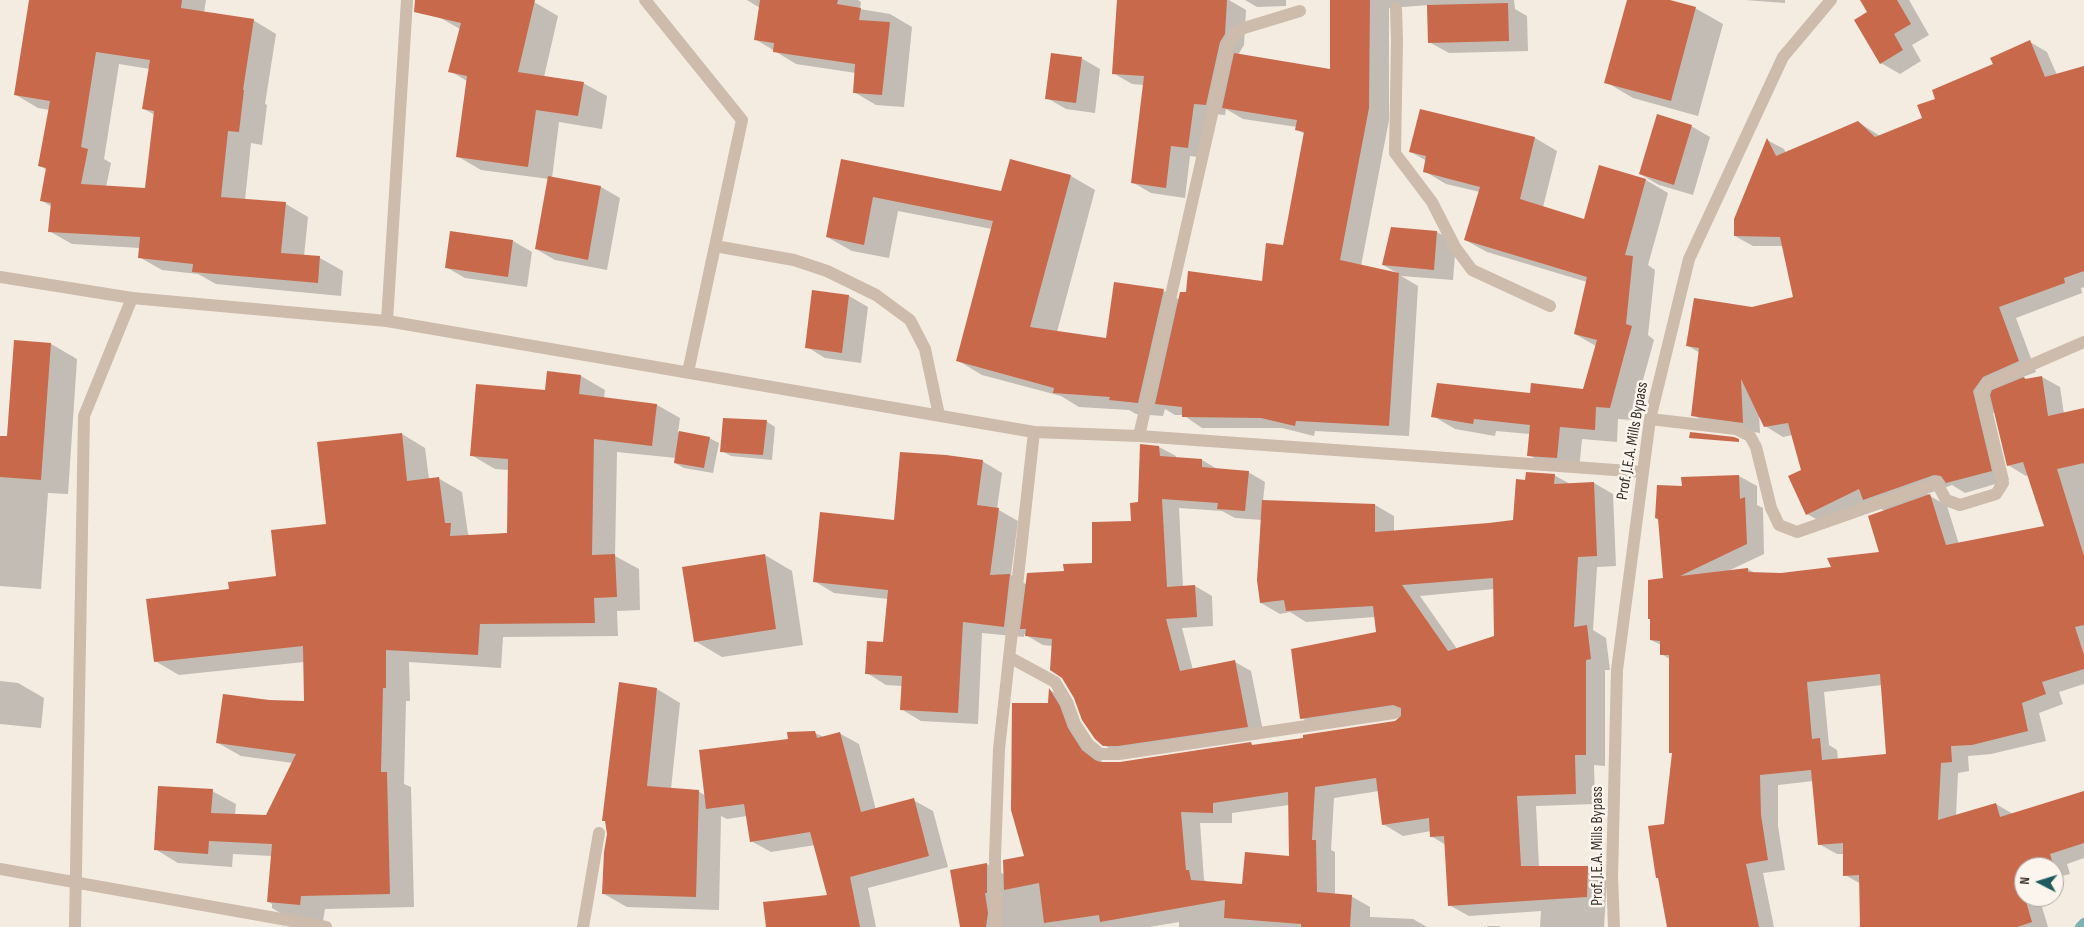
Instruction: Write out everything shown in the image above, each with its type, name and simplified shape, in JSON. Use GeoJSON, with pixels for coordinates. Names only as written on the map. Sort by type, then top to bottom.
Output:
{"type":"FeatureCollection","features":[{"type":"Feature","properties":{"kind":"street"},"geometry":{"type":"LineString","coordinates":[[387,321],[407,0]]}},
{"type":"Feature","properties":{"kind":"street"},"geometry":{"type":"LineString","coordinates":[[645,0],[742,120],[688,372]]}},
{"type":"Feature","properties":{"kind":"street","name":"Prof. J.E.A. Mills Bypass"},"geometry":{"type":"LineString","coordinates":[[1614,927],[1612,877],[1617,670],[1650,419],[1690,259],[1784,57],[1832,0]]}},
{"type":"Feature","properties":{"kind":"street"},"geometry":{"type":"LineString","coordinates":[[1396,8],[1395,153],[1432,202],[1455,247],[1472,270],[1550,306]]}},
{"type":"Feature","properties":{"kind":"street"},"geometry":{"type":"LineString","coordinates":[[1139,436],[1228,44],[1235,33],[1244,28],[1300,11]]}},
{"type":"Feature","properties":{"kind":"street"},"geometry":{"type":"LineString","coordinates":[[715,246],[794,260],[827,271],[876,295],[910,320],[925,350],[939,415]]}},
{"type":"Feature","properties":{"kind":"street"},"geometry":{"type":"LineString","coordinates":[[0,277],[132,298],[387,321],[1034,432],[1139,436],[1644,472]]}},
{"type":"Feature","properties":{"kind":"street"},"geometry":{"type":"LineString","coordinates":[[76,927],[84,416],[132,298]]}},
{"type":"Feature","properties":{"kind":"street"},"geometry":{"type":"LineString","coordinates":[[1650,419],[1736,429],[1750,436],[1756,447],[1771,508],[1779,525],[1797,532],[1937,483],[1946,500],[1960,505],[1996,494],[2003,483],[1981,393],[1987,384],[2084,342]]}},
{"type":"Feature","properties":{"kind":"street"},"geometry":{"type":"LineString","coordinates":[[996,927],[995,857],[999,749],[1034,432]]}},
{"type":"Feature","properties":{"kind":"street"},"geometry":{"type":"LineString","coordinates":[[1009,657],[1055,682],[1068,702],[1075,724],[1089,745],[1100,754],[1119,754],[1394,714]]}},
{"type":"Feature","properties":{"kind":"street"},"geometry":{"type":"LineString","coordinates":[[583,927],[599,833]]}},
{"type":"Feature","properties":{"kind":"street"},"geometry":{"type":"LineString","coordinates":[[0,869],[326,927]]}},
{"type":"Feature","properties":{"kind":"building"},"geometry":{"type":"Polygon","coordinates":[[[29,0],[182,0],[181,8],[254,19],[243,90],[239,132],[228,131],[221,197],[286,202],[281,253],[320,256],[318,283],[192,272],[193,264],[138,258],[140,237],[48,232],[51,203],[40,201],[46,168],[38,166],[50,101],[14,95],[29,0]],[[96,52],[81,147],[88,149],[81,184],[145,188],[154,111],[142,109],[150,60],[96,52]]]}},
{"type":"Feature","properties":{"kind":"building"},"geometry":{"type":"Polygon","coordinates":[[[415,0],[535,0],[518,72],[584,82],[578,116],[536,110],[528,167],[456,157],[467,76],[448,72],[461,23],[414,12],[415,0]]]}},
{"type":"Feature","properties":{"kind":"building"},"geometry":{"type":"Polygon","coordinates":[[[760,0],[838,0],[837,4],[861,8],[859,20],[890,22],[882,95],[853,93],[855,64],[773,52],[774,43],[754,40],[760,0]]]}},
{"type":"Feature","properties":{"kind":"building"},"geometry":{"type":"Polygon","coordinates":[[[1117,0],[1227,0],[1225,34],[1220,42],[1206,105],[1194,104],[1188,148],[1171,146],[1166,188],[1131,183],[1144,76],[1112,74],[1117,0]]]}},
{"type":"Feature","properties":{"kind":"building"},"geometry":{"type":"Polygon","coordinates":[[[1330,0],[1370,0],[1369,108],[1340,260],[1399,273],[1389,426],[1296,421],[1295,426],[1261,418],[1182,417],[1182,407],[1155,404],[1180,292],[1186,292],[1188,271],[1262,281],[1266,243],[1283,245],[1304,132],[1295,130],[1297,120],[1222,108],[1234,53],[1330,69],[1330,0]]]}},
{"type":"Feature","properties":{"kind":"building"},"geometry":{"type":"Polygon","coordinates":[[[1627,0],[1670,0],[1696,7],[1671,101],[1604,83],[1627,0]]]}},
{"type":"Feature","properties":{"kind":"building"},"geometry":{"type":"Polygon","coordinates":[[[1860,0],[1897,0],[1911,24],[1894,34],[1903,50],[1880,64],[1854,20],[1867,12],[1860,0]]]}},
{"type":"Feature","properties":{"kind":"building"},"geometry":{"type":"Polygon","coordinates":[[[1508,3],[1509,41],[1428,43],[1427,5],[1508,3]]]}},
{"type":"Feature","properties":{"kind":"building"},"geometry":{"type":"Polygon","coordinates":[[[2030,40],[2045,77],[2084,66],[2084,271],[2064,278],[2065,283],[1999,307],[2019,361],[1983,377],[1973,391],[1992,471],[1946,483],[1941,476],[1934,475],[1863,500],[1859,489],[1806,515],[1788,476],[1801,470],[1788,423],[1764,427],[1741,379],[1743,423],[1691,416],[1699,348],[1686,346],[1694,298],[1752,307],[1793,297],[1780,237],[1734,236],[1734,219],[1767,138],[1776,156],[1858,121],[1875,137],[1922,118],[1917,105],[1935,99],[1932,90],[1993,64],[1990,58],[2030,40]]]}},
{"type":"Feature","properties":{"kind":"building"},"geometry":{"type":"Polygon","coordinates":[[[1051,53],[1082,57],[1076,103],[1045,99],[1051,53]]]}},
{"type":"Feature","properties":{"kind":"building"},"geometry":{"type":"Polygon","coordinates":[[[1420,109],[1535,137],[1520,199],[1584,219],[1599,165],[1646,179],[1625,255],[1633,256],[1626,324],[1632,326],[1610,408],[1596,407],[1595,430],[1560,427],[1557,458],[1527,456],[1530,425],[1474,419],[1473,424],[1431,417],[1437,383],[1530,393],[1531,383],[1583,389],[1597,340],[1574,334],[1587,277],[1464,240],[1480,187],[1423,172],[1426,156],[1409,152],[1420,109]]]}},
{"type":"Feature","properties":{"kind":"building"},"geometry":{"type":"Polygon","coordinates":[[[1657,114],[1692,125],[1674,185],[1639,174],[1657,114]]]}},
{"type":"Feature","properties":{"kind":"building"},"geometry":{"type":"Polygon","coordinates":[[[841,159],[1001,191],[1010,159],[1071,175],[1030,327],[1106,338],[1114,282],[1164,289],[1138,403],[1109,400],[1110,397],[1053,393],[1054,388],[956,361],[993,221],[873,197],[864,245],[826,237],[841,159]]]}},
{"type":"Feature","properties":{"kind":"building"},"geometry":{"type":"Polygon","coordinates":[[[548,176],[601,186],[588,260],[535,249],[548,176]]]}},
{"type":"Feature","properties":{"kind":"building"},"geometry":{"type":"Polygon","coordinates":[[[1391,227],[1437,231],[1434,270],[1382,265],[1391,227]]]}},
{"type":"Feature","properties":{"kind":"building"},"geometry":{"type":"Polygon","coordinates":[[[450,231],[513,240],[508,277],[445,268],[450,231]]]}},
{"type":"Feature","properties":{"kind":"building"},"geometry":{"type":"Polygon","coordinates":[[[812,290],[849,295],[842,353],[805,348],[812,290]]]}},
{"type":"Feature","properties":{"kind":"building"},"geometry":{"type":"Polygon","coordinates":[[[14,340],[51,343],[41,480],[0,477],[0,436],[7,436],[14,340]]]}},
{"type":"Feature","properties":{"kind":"building"},"geometry":{"type":"Polygon","coordinates":[[[547,371],[581,375],[579,394],[657,404],[652,446],[594,439],[592,555],[615,554],[617,597],[594,598],[595,623],[480,624],[478,655],[386,650],[386,688],[383,688],[381,772],[387,772],[390,894],[301,896],[300,905],[267,902],[272,844],[209,841],[208,854],[154,850],[158,786],[213,789],[211,813],[266,815],[296,754],[216,743],[223,694],[269,700],[304,701],[303,646],[154,662],[146,599],[229,589],[228,582],[276,576],[271,530],[326,524],[317,442],[402,433],[407,481],[439,477],[445,523],[451,523],[450,536],[507,533],[508,459],[470,456],[476,384],[545,390],[547,371]]]}},
{"type":"Feature","properties":{"kind":"building"},"geometry":{"type":"Polygon","coordinates":[[[2042,376],[2048,416],[2084,408],[2084,463],[2057,469],[2084,556],[2084,625],[2075,627],[2084,655],[2084,669],[2042,682],[2046,694],[2022,703],[2028,731],[1972,745],[1951,746],[1952,762],[1941,763],[1938,820],[1996,803],[2000,817],[2084,791],[2084,843],[2050,854],[2051,857],[2014,857],[2014,907],[2028,907],[2032,922],[2017,927],[1860,927],[1859,875],[1843,876],[1843,843],[1818,845],[1811,770],[1760,775],[1761,815],[1768,860],[1746,864],[1759,927],[1667,927],[1658,878],[1656,878],[1648,826],[1664,824],[1672,753],[1669,753],[1669,655],[1660,655],[1660,641],[1650,640],[1650,619],[1648,619],[1648,580],[1663,578],[1658,519],[1655,518],[1657,485],[1682,486],[1681,477],[1739,475],[1740,499],[1745,497],[1747,544],[1680,576],[1748,568],[1748,572],[1781,573],[1831,567],[1827,558],[1879,552],[1868,516],[1930,494],[1946,545],[2044,526],[2023,462],[2007,466],[1990,395],[1992,390],[2024,377],[2025,379],[2042,376]],[[1880,674],[1807,682],[1812,739],[1820,738],[1822,760],[1886,754],[1880,674]]]}},
{"type":"Feature","properties":{"kind":"building"},"geometry":{"type":"Polygon","coordinates":[[[723,418],[767,420],[763,455],[720,452],[723,418]]]}},
{"type":"Feature","properties":{"kind":"building"},"geometry":{"type":"Polygon","coordinates":[[[679,431],[710,437],[704,468],[674,463],[679,431]]]}},
{"type":"Feature","properties":{"kind":"building"},"geometry":{"type":"Polygon","coordinates":[[[1690,432],[1734,437],[1739,439],[1739,442],[1689,438],[1690,432]]]}},
{"type":"Feature","properties":{"kind":"building"},"geometry":{"type":"Polygon","coordinates":[[[1140,444],[1159,446],[1160,456],[1202,459],[1202,467],[1249,471],[1245,511],[1217,509],[1218,503],[1162,499],[1167,587],[1195,585],[1197,617],[1166,619],[1180,671],[1235,660],[1248,727],[1118,746],[1103,746],[1095,739],[1082,720],[1074,698],[1062,678],[1050,670],[1052,639],[1025,636],[1026,629],[1020,629],[1027,573],[1064,571],[1063,564],[1092,563],[1092,522],[1131,521],[1130,503],[1138,502],[1140,444]]]}},
{"type":"Feature","properties":{"kind":"building"},"geometry":{"type":"Polygon","coordinates":[[[900,452],[983,460],[977,505],[999,508],[990,575],[1010,574],[1004,627],[963,622],[958,713],[900,710],[902,676],[865,674],[867,641],[883,642],[888,590],[813,582],[820,512],[894,520],[900,452]]]}},
{"type":"Feature","properties":{"kind":"building"},"geometry":{"type":"Polygon","coordinates":[[[1526,472],[1555,474],[1554,484],[1594,482],[1597,556],[1578,557],[1574,627],[1587,625],[1591,659],[1586,660],[1586,755],[1575,755],[1576,794],[1517,796],[1521,866],[1588,866],[1587,897],[1448,906],[1444,836],[1430,837],[1429,818],[1382,825],[1376,778],[1315,787],[1312,840],[1316,840],[1317,892],[1352,895],[1350,927],[1301,927],[1301,924],[1224,918],[1225,900],[1100,922],[1099,915],[1044,923],[1039,883],[1004,890],[1003,860],[1024,856],[1011,810],[1012,703],[1048,703],[1049,688],[1060,706],[1068,728],[1082,750],[1100,762],[1120,762],[1251,742],[1252,745],[1303,738],[1303,735],[1395,721],[1401,716],[1401,708],[1393,705],[1300,719],[1291,649],[1376,632],[1373,606],[1286,611],[1284,600],[1260,603],[1257,580],[1262,500],[1375,504],[1375,532],[1513,520],[1516,479],[1525,480],[1526,472]],[[1493,578],[1402,585],[1448,651],[1494,636],[1493,578]],[[1288,792],[1213,803],[1213,813],[1181,812],[1186,870],[1189,870],[1191,880],[1242,884],[1245,852],[1289,856],[1288,792]]]}},
{"type":"Feature","properties":{"kind":"building"},"geometry":{"type":"Polygon","coordinates":[[[765,554],[776,629],[694,642],[682,567],[765,554]]]}},
{"type":"Feature","properties":{"kind":"building"},"geometry":{"type":"Polygon","coordinates":[[[619,682],[657,688],[647,786],[699,790],[696,897],[602,894],[607,834],[605,821],[602,821],[619,682]]]}},
{"type":"Feature","properties":{"kind":"building"},"geometry":{"type":"Polygon","coordinates":[[[815,731],[817,738],[840,732],[861,812],[914,798],[929,856],[850,877],[860,927],[766,927],[763,902],[827,895],[810,832],[750,842],[744,804],[706,809],[699,750],[788,739],[787,732],[815,731]]]}},
{"type":"Feature","properties":{"kind":"building"},"geometry":{"type":"Polygon","coordinates":[[[987,863],[987,893],[985,893],[988,913],[986,927],[960,927],[950,870],[987,863]]]}},
{"type":"Feature","properties":{"kind":"waterway"},"geometry":{"type":"LineString","coordinates":[[2080,927],[2084,923]]}}]}
